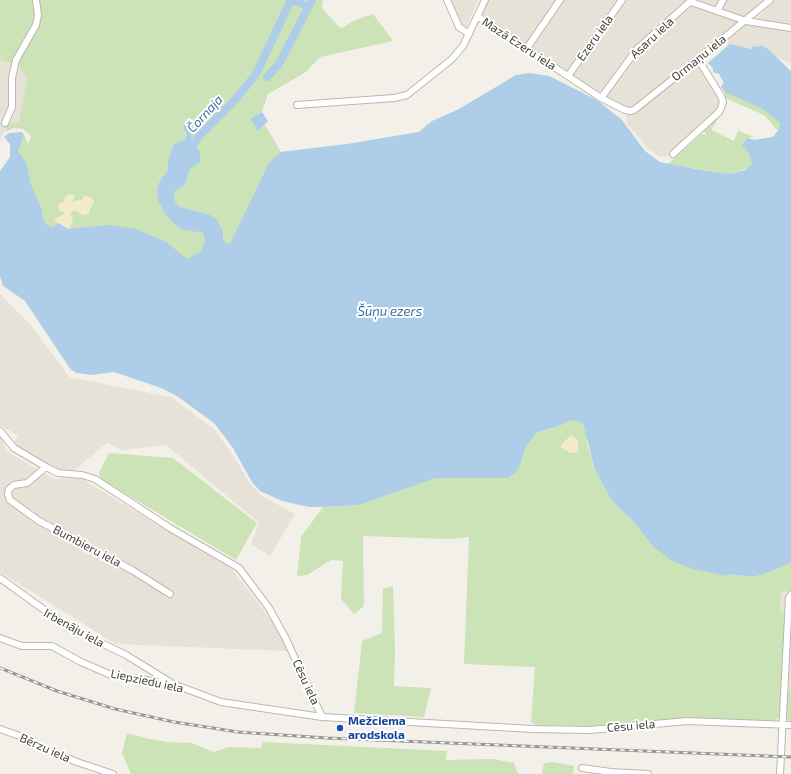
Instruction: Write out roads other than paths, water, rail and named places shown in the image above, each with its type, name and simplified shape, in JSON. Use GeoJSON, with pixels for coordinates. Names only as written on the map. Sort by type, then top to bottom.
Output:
{"type":"FeatureCollection","features":[{"type":"Feature","properties":{"kind":"street"},"geometry":{"type":"LineString","coordinates":[[5,123],[12,107],[12,78],[16,60],[36,25],[38,15],[36,0]]}},
{"type":"Feature","properties":{"kind":"street"},"geometry":{"type":"LineString","coordinates":[[448,0],[459,27],[468,34]]}},
{"type":"Feature","properties":{"kind":"street"},"geometry":{"type":"LineString","coordinates":[[477,16],[485,0]]}},
{"type":"Feature","properties":{"kind":"street"},"geometry":{"type":"LineString","coordinates":[[527,48],[560,0]]}},
{"type":"Feature","properties":{"kind":"street","name":"Ezeru iela"},"geometry":{"type":"LineString","coordinates":[[568,76],[622,0]]}},
{"type":"Feature","properties":{"kind":"street"},"geometry":{"type":"LineString","coordinates":[[717,12],[723,0]]}},
{"type":"Feature","properties":{"kind":"street","name":"Ormaņu iela"},"geometry":{"type":"LineString","coordinates":[[625,110],[634,110],[746,21],[770,0]]}},
{"type":"Feature","properties":{"kind":"street"},"geometry":{"type":"LineString","coordinates":[[691,1],[717,12],[746,21],[791,28]]}},
{"type":"Feature","properties":{"kind":"street","name":"Asaru iela"},"geometry":{"type":"LineString","coordinates":[[601,98],[637,49],[691,1]]}},
{"type":"Feature","properties":{"kind":"street","name":"Mazā Ezeru iela"},"geometry":{"type":"LineString","coordinates":[[297,105],[394,98],[406,95],[452,59],[463,46],[477,16],[601,98],[625,110]]}},
{"type":"Feature","properties":{"kind":"street"},"geometry":{"type":"LineString","coordinates":[[673,154],[722,108],[721,96],[698,59]]}},
{"type":"Feature","properties":{"kind":"street","name":"Cēsu iela"},"geometry":{"type":"LineString","coordinates":[[0,431],[14,448],[46,467],[58,473],[82,475],[95,479],[170,528],[239,568],[273,614],[286,638],[322,717],[533,729],[590,730],[687,721],[791,725]]}},
{"type":"Feature","properties":{"kind":"street","name":"Bumbieru iela"},"geometry":{"type":"LineString","coordinates":[[46,467],[27,483],[14,485],[9,489],[8,494],[10,500],[39,521],[132,570],[170,594]]}},
{"type":"Feature","properties":{"kind":"street","name":"Irbenāju iela"},"geometry":{"type":"LineString","coordinates":[[0,578],[39,608],[68,627],[126,655],[173,684]]}},
{"type":"Feature","properties":{"kind":"street"},"geometry":{"type":"LineString","coordinates":[[780,774],[784,690],[788,674],[789,598],[791,595]]}},
{"type":"Feature","properties":{"kind":"street","name":"Liepziedu iela"},"geometry":{"type":"LineString","coordinates":[[0,638],[22,646],[52,646],[81,662],[111,674],[173,684],[221,702],[322,717]]}},
{"type":"Feature","properties":{"kind":"street"},"geometry":{"type":"LineString","coordinates":[[784,690],[791,691]]}},
{"type":"Feature","properties":{"kind":"street","name":"Bērzu iela"},"geometry":{"type":"LineString","coordinates":[[0,729],[20,736],[38,746],[77,762],[113,774]]}},
{"type":"Feature","properties":{"kind":"street"},"geometry":{"type":"LineString","coordinates":[[582,768],[612,772],[648,774]]}},
{"type":"Feature","properties":{"kind":"water","name":"Šūņu ezers"},"geometry":{"type":"Polygon","coordinates":[[[730,44],[751,49],[752,46],[759,47],[760,45],[768,49],[791,71],[791,562],[772,571],[752,577],[729,574],[727,576],[690,568],[671,560],[653,546],[634,522],[612,501],[595,470],[584,426],[578,421],[570,420],[564,424],[536,433],[526,446],[518,470],[508,478],[436,478],[359,505],[309,507],[282,501],[260,491],[252,482],[233,448],[214,423],[177,396],[161,388],[114,372],[91,375],[77,373],[71,370],[25,301],[3,286],[0,276],[0,171],[10,157],[10,144],[4,137],[9,133],[22,132],[24,135],[18,151],[27,163],[30,182],[42,210],[43,219],[48,226],[53,227],[59,223],[68,229],[110,225],[136,229],[166,242],[187,259],[200,252],[205,242],[204,234],[200,232],[183,230],[175,225],[166,215],[158,200],[157,190],[159,182],[168,170],[168,160],[174,144],[185,140],[186,133],[183,126],[187,122],[191,127],[191,137],[200,152],[200,162],[190,169],[185,185],[174,192],[175,202],[180,207],[208,214],[217,220],[223,231],[223,239],[226,244],[230,244],[269,163],[281,152],[348,144],[419,132],[432,121],[459,109],[516,75],[529,73],[549,76],[597,100],[622,120],[645,151],[660,162],[729,174],[745,170],[752,165],[749,153],[742,145],[747,138],[754,140],[773,137],[780,128],[780,123],[763,109],[725,92],[721,87],[724,83],[719,74],[713,72],[713,68],[708,63],[730,44]]]}},
{"type":"Feature","properties":{"kind":"water"},"geometry":{"type":"Polygon","coordinates":[[[262,112],[268,121],[258,131],[250,119],[262,112]]]}},
{"type":"Feature","properties":{"kind":"waterway","name":"Čornaja"},"geometry":{"type":"LineString","coordinates":[[189,152],[199,136],[236,99],[256,74],[291,0]]}},
{"type":"Feature","properties":{"kind":"waterway"},"geometry":{"type":"LineString","coordinates":[[293,0],[308,7]]}},
{"type":"Feature","properties":{"kind":"waterway"},"geometry":{"type":"LineString","coordinates":[[267,77],[279,64],[312,0]]}},
{"type":"Feature","properties":{"kind":"railway"},"geometry":{"type":"LineString","coordinates":[[0,668],[57,691],[115,709],[174,722],[238,732],[327,738],[791,757]]}},
{"type":"Feature","properties":{"kind":"place","name":"Mežciema arodskola"},"geometry":{"type":"Point","coordinates":[340,728]}}]}
